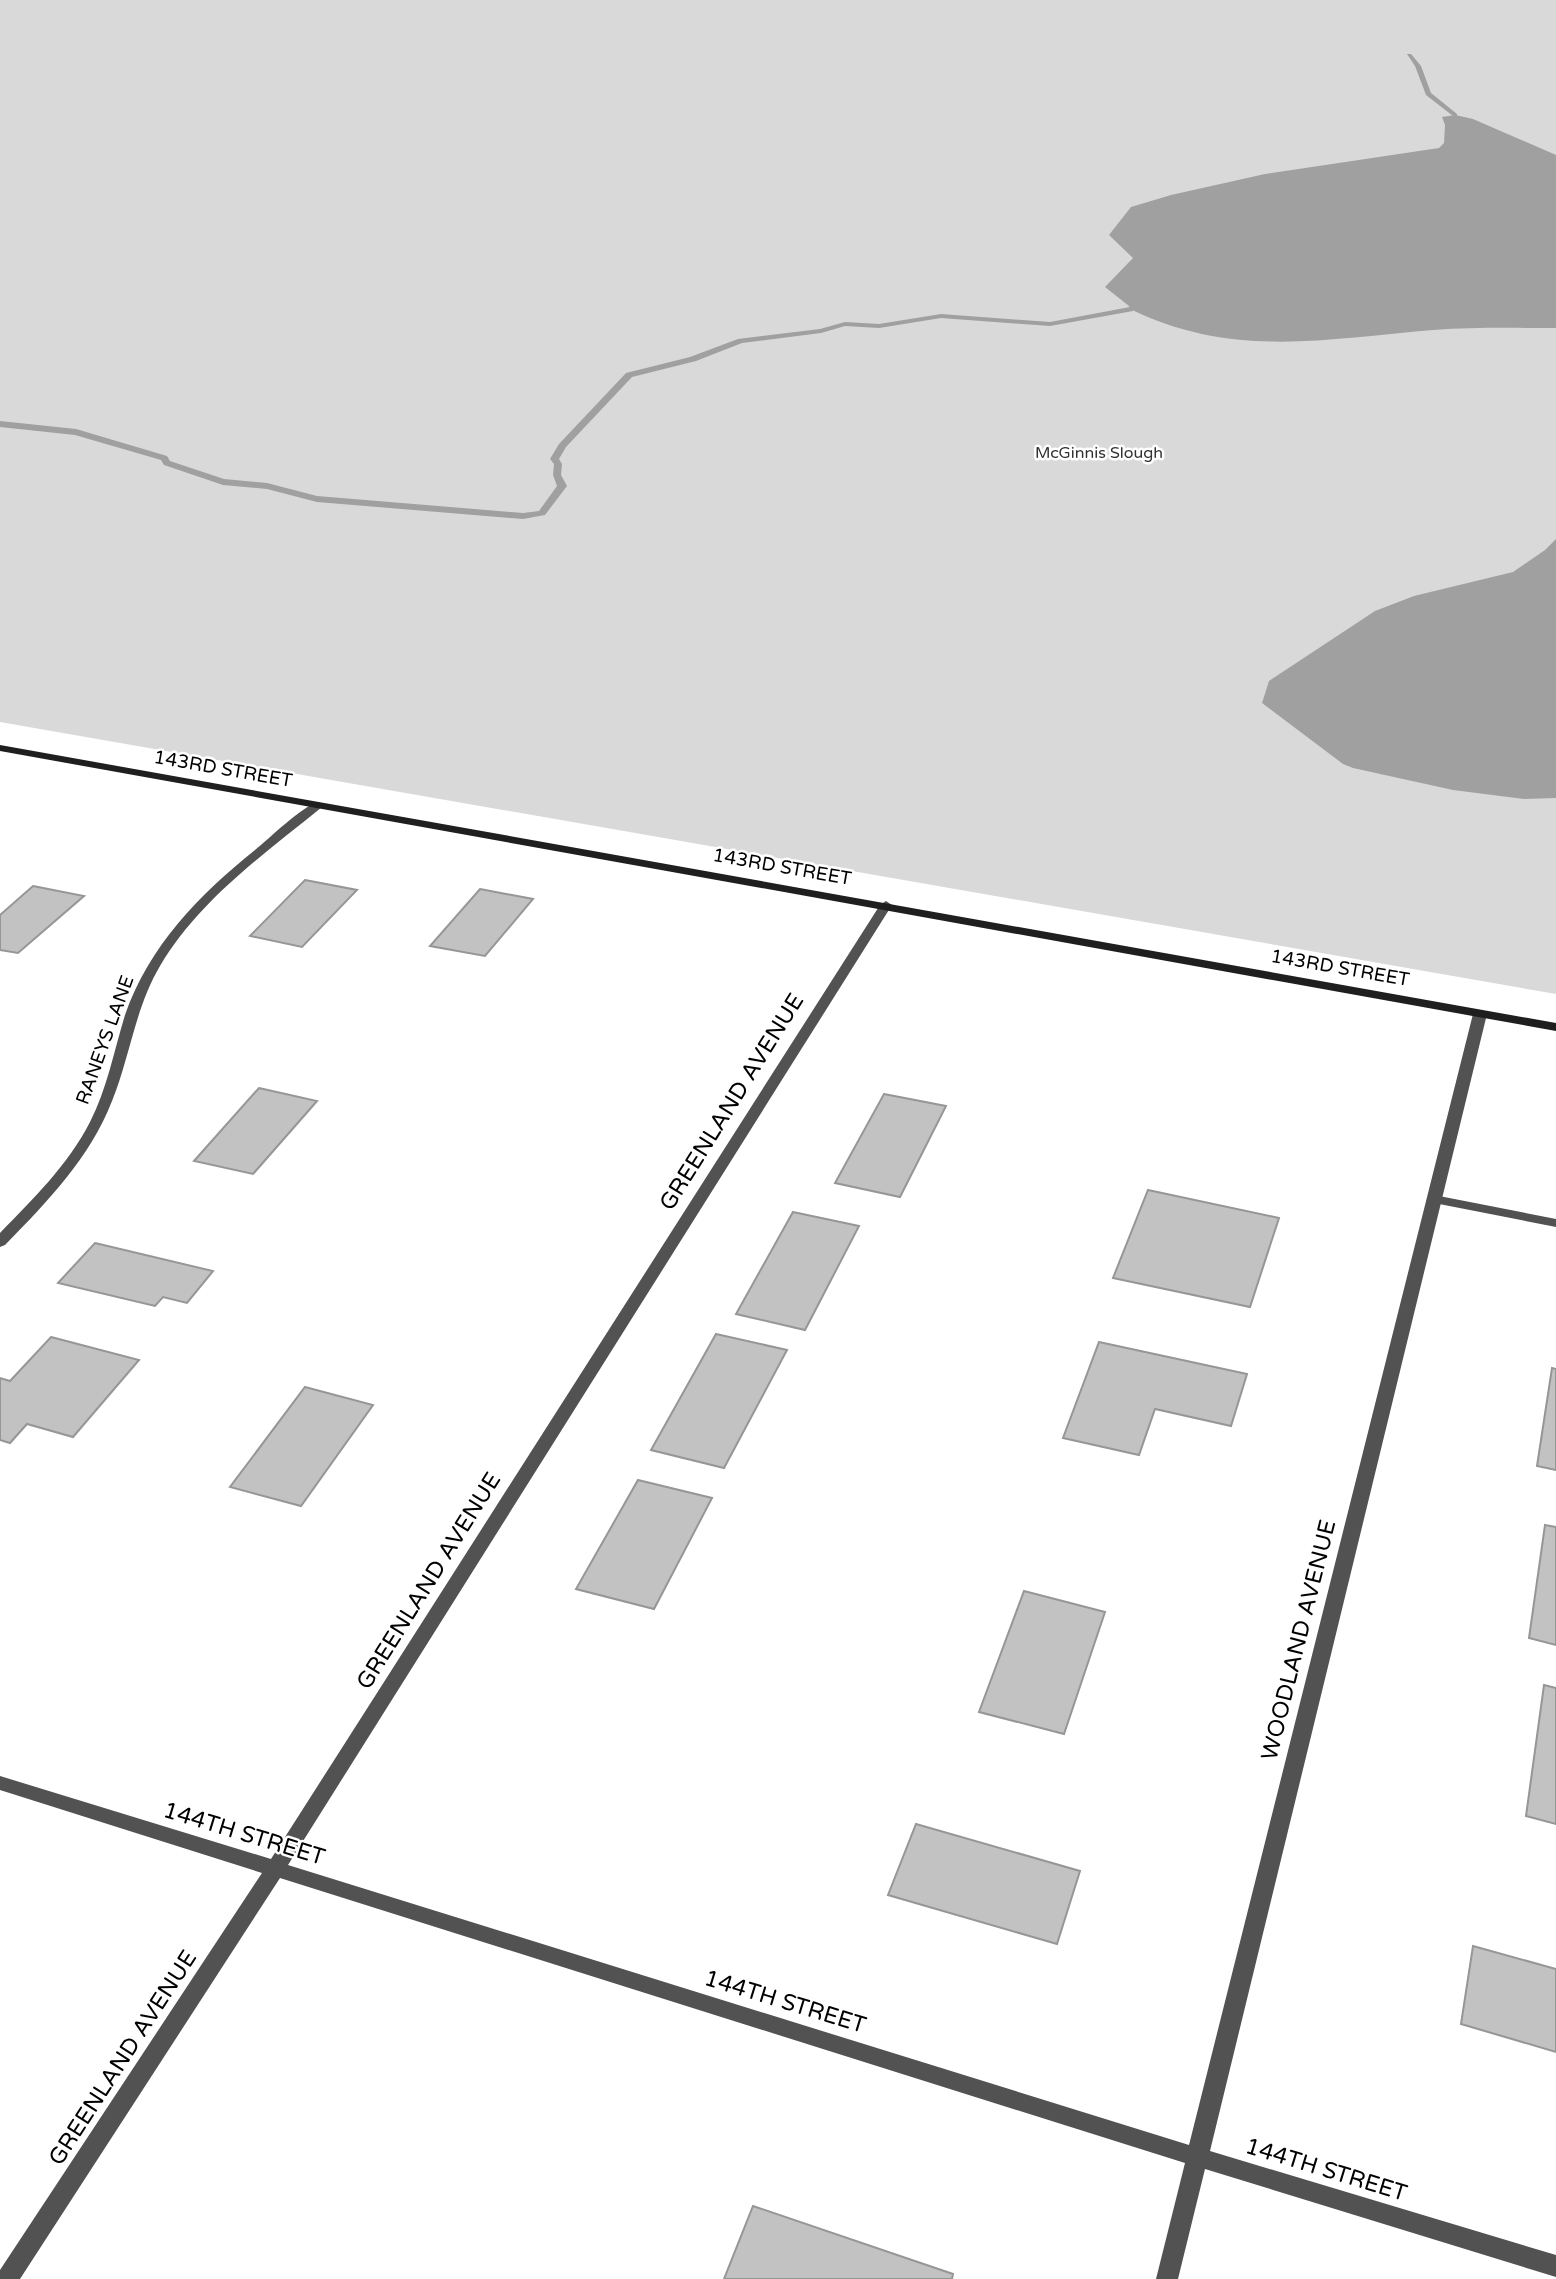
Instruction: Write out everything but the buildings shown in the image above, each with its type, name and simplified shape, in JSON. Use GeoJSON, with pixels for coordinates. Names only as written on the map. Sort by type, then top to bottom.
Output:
{"type":"FeatureCollection","features":[{"type":"Feature","properties":{"kind":"main road","name":"143RD STREET"},"geometry":{"type":"LineString","coordinates":[[0,748],[1556,1027]]}},
{"type":"Feature","properties":{"kind":"street","name":"RANEYS LANE"},"geometry":{"type":"LineString","coordinates":[[0,1242],[45,1195],[84,1145],[106,1100],[129,1024],[151,969],[177,930],[215,889],[318,805]]}},
{"type":"Feature","properties":{"kind":"street","name":"GREENLAND AVENUE"},"geometry":{"type":"LineString","coordinates":[[7,2279],[275,1869],[886,905]]}},
{"type":"Feature","properties":{"kind":"street","name":"WOODLAND AVENUE"},"geometry":{"type":"LineString","coordinates":[[1167,2279],[1480,1014]]}},
{"type":"Feature","properties":{"kind":"street"},"geometry":{"type":"LineString","coordinates":[[1434,1199],[1556,1223]]}},
{"type":"Feature","properties":{"kind":"street","name":"144TH STREET"},"geometry":{"type":"LineString","coordinates":[[0,1783],[1197,2157],[1556,2266]]}},
{"type":"Feature","properties":{"kind":"green space","name":"McGinnis Slough"},"geometry":{"type":"Polygon","coordinates":[[[0,0],[1556,0],[1556,994],[0,722],[0,0]]]}},
{"type":"Feature","properties":{"kind":"shaded area"},"geometry":{"type":"Polygon","coordinates":[[[1455,115],[1473,119],[1556,155],[1556,328],[1448,329],[1279,342],[1242,340],[1205,335],[1168,325],[1130,309],[1105,287],[1133,258],[1109,235],[1131,207],[1265,174],[1439,148],[1444,143],[1445,125],[1442,117],[1455,115]]]}},
{"type":"Feature","properties":{"kind":"shaded area"},"geometry":{"type":"Polygon","coordinates":[[[1556,539],[1556,798],[1524,799],[1453,790],[1353,768],[1343,764],[1262,703],[1269,681],[1375,611],[1414,596],[1513,572],[1556,539]]]}},
{"type":"Feature","properties":{"kind":"waterway"},"geometry":{"type":"LineString","coordinates":[[1409,55],[1418,66],[1428,94],[1455,115]]}},
{"type":"Feature","properties":{"kind":"waterway"},"geometry":{"type":"LineString","coordinates":[[0,424],[76,432],[164,458],[167,463],[223,482],[267,486],[317,499],[523,516],[542,513],[562,486],[557,475],[558,464],[554,459],[562,446],[629,375],[693,359],[741,341],[821,331],[845,324],[879,326],[941,316],[1050,324],[1130,309]]}}]}
